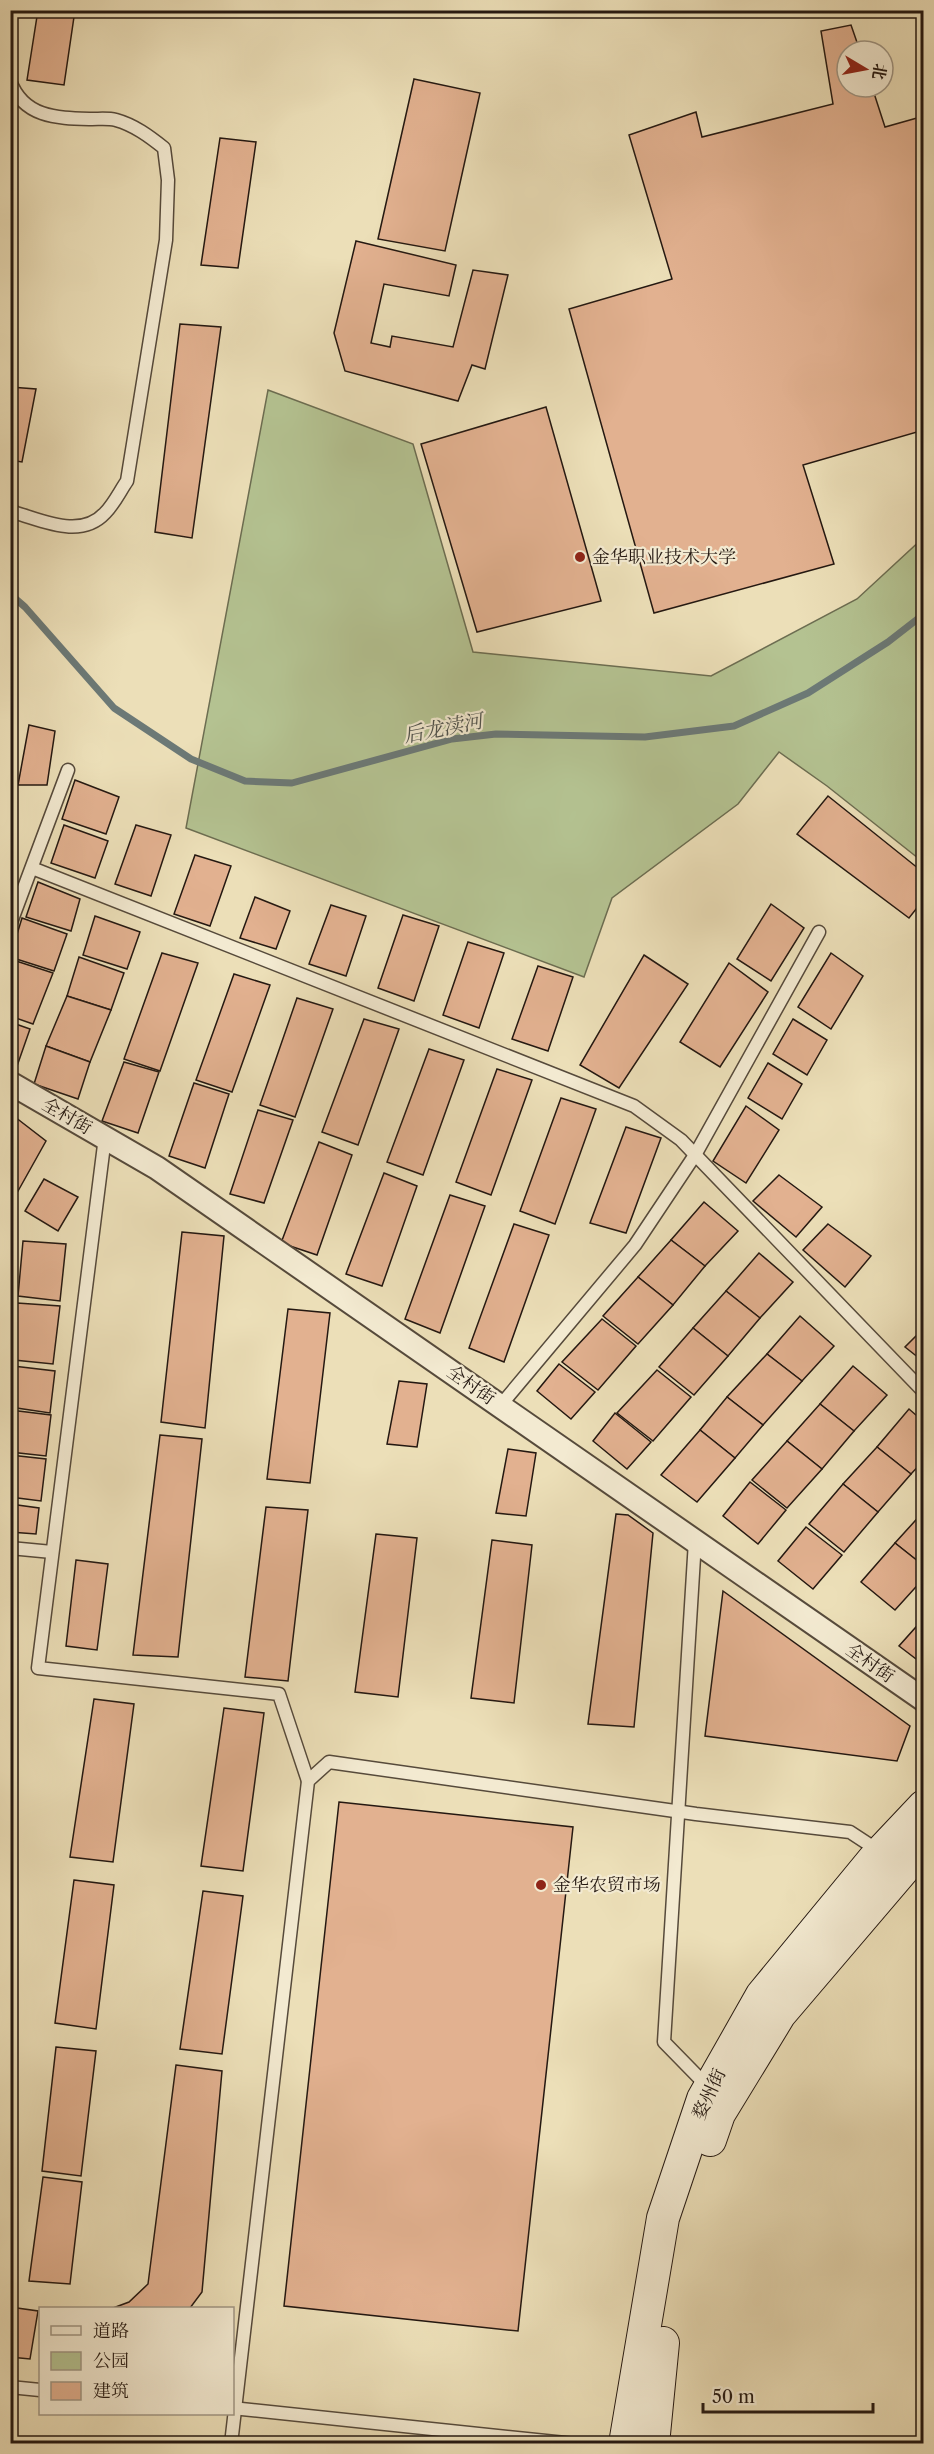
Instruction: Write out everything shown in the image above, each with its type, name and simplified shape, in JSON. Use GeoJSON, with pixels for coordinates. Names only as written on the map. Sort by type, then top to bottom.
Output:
{"type":"FeatureCollection","features":[{"type":"Feature","properties":{"kind":"main road","name":"婺州街"},"geometry":{"type":"LineString","coordinates":[[625,2444],[663,2218],[703,2099],[762,1995],[880,1852],[924,1806]]}},
{"type":"Feature","properties":{"kind":"main road","name":"婺州街"},"geometry":{"type":"LineString","coordinates":[[652,2444],[658,2373],[681,2225],[718,2114],[780,2014],[924,1845]]}},
{"type":"Feature","properties":{"kind":"street","name":"全村街"},"geometry":{"type":"LineString","coordinates":[[10,1083],[157,1168],[924,1700]]}},
{"type":"Feature","properties":{"kind":"lane"},"geometry":{"type":"LineString","coordinates":[[10,81],[16,97],[41,114],[66,118],[114,119],[146,133],[164,147],[168,180],[166,240],[127,481],[105,513],[88,524],[66,528],[15,513],[10,509]]}},
{"type":"Feature","properties":{"kind":"lane"},"geometry":{"type":"LineString","coordinates":[[10,925],[68,770]]}},
{"type":"Feature","properties":{"kind":"lane"},"geometry":{"type":"LineString","coordinates":[[32,868],[633,1106],[681,1140],[924,1392]]}},
{"type":"Feature","properties":{"kind":"lane"},"geometry":{"type":"LineString","coordinates":[[501,1406],[636,1245],[695,1155],[819,932]]}},
{"type":"Feature","properties":{"kind":"lane"},"geometry":{"type":"LineString","coordinates":[[105,1137],[38,1668],[279,1694],[308,1781],[234,2408],[575,2444]]}},
{"type":"Feature","properties":{"kind":"lane"},"geometry":{"type":"LineString","coordinates":[[695,1541],[664,2042],[709,2088]]}},
{"type":"Feature","properties":{"kind":"lane"},"geometry":{"type":"LineString","coordinates":[[10,1548],[52,1552]]}},
{"type":"Feature","properties":{"kind":"lane"},"geometry":{"type":"LineString","coordinates":[[308,1781],[329,1762],[680,1811],[850,1832],[880,1852]]}},
{"type":"Feature","properties":{"kind":"lane"},"geometry":{"type":"LineString","coordinates":[[10,2387],[39,2390]]}},
{"type":"Feature","properties":{"kind":"lane"},"geometry":{"type":"LineString","coordinates":[[231,2444],[233,2415]]}},
{"type":"Feature","properties":{"kind":"green space"},"geometry":{"type":"Polygon","coordinates":[[[268,390],[413,444],[473,652],[711,676],[857,599],[923,538],[923,862],[827,786],[779,752],[738,804],[612,898],[584,977],[186,828],[268,390]]]}},
{"type":"Feature","properties":{"kind":"building"},"geometry":{"type":"Polygon","coordinates":[[[38,10],[75,10],[64,85],[27,80],[38,10]]]}},
{"type":"Feature","properties":{"kind":"building"},"geometry":{"type":"Polygon","coordinates":[[[851,25],[856,39],[835,39],[835,99],[876,99],[885,127],[924,116],[924,430],[803,465],[834,564],[654,613],[569,309],[672,279],[629,135],[696,112],[702,137],[833,104],[821,31],[851,25]]]}},
{"type":"Feature","properties":{"kind":"building"},"geometry":{"type":"Polygon","coordinates":[[[414,79],[480,93],[445,251],[378,239],[414,79]]]}},
{"type":"Feature","properties":{"kind":"building"},"geometry":{"type":"Polygon","coordinates":[[[220,138],[256,142],[238,268],[201,265],[220,138]]]}},
{"type":"Feature","properties":{"kind":"building"},"geometry":{"type":"Polygon","coordinates":[[[356,241],[456,265],[449,296],[384,284],[371,343],[390,347],[392,336],[453,347],[473,270],[508,275],[485,369],[472,365],[458,401],[345,371],[334,333],[356,241]]]}},
{"type":"Feature","properties":{"kind":"building"},"geometry":{"type":"Polygon","coordinates":[[[180,324],[221,327],[192,538],[155,532],[180,324]]]}},
{"type":"Feature","properties":{"kind":"building"},"geometry":{"type":"Polygon","coordinates":[[[10,387],[36,389],[22,462],[10,460],[10,387]]]}},
{"type":"Feature","properties":{"kind":"building"},"geometry":{"type":"Polygon","coordinates":[[[546,407],[601,601],[477,632],[421,444],[546,407]]]}},
{"type":"Feature","properties":{"kind":"building"},"geometry":{"type":"Polygon","coordinates":[[[29,725],[55,731],[47,785],[18,785],[29,725]]]}},
{"type":"Feature","properties":{"kind":"building"},"geometry":{"type":"Polygon","coordinates":[[[75,780],[119,797],[106,834],[62,819],[75,780]]]}},
{"type":"Feature","properties":{"kind":"building"},"geometry":{"type":"Polygon","coordinates":[[[828,796],[924,873],[924,899],[909,918],[797,834],[828,796]]]}},
{"type":"Feature","properties":{"kind":"building"},"geometry":{"type":"Polygon","coordinates":[[[64,825],[108,841],[95,878],[51,863],[64,825]]]}},
{"type":"Feature","properties":{"kind":"building"},"geometry":{"type":"Polygon","coordinates":[[[136,825],[171,835],[151,896],[115,884],[136,825]]]}},
{"type":"Feature","properties":{"kind":"building"},"geometry":{"type":"Polygon","coordinates":[[[195,855],[231,866],[210,926],[174,914],[195,855]]]}},
{"type":"Feature","properties":{"kind":"building"},"geometry":{"type":"Polygon","coordinates":[[[38,882],[80,899],[71,931],[26,917],[38,882]]]}},
{"type":"Feature","properties":{"kind":"building"},"geometry":{"type":"Polygon","coordinates":[[[255,897],[290,911],[276,949],[240,938],[255,897]]]}},
{"type":"Feature","properties":{"kind":"building"},"geometry":{"type":"Polygon","coordinates":[[[771,904],[804,928],[771,981],[737,959],[771,904]]]}},
{"type":"Feature","properties":{"kind":"building"},"geometry":{"type":"Polygon","coordinates":[[[331,905],[366,916],[346,976],[309,964],[331,905]]]}},
{"type":"Feature","properties":{"kind":"building"},"geometry":{"type":"Polygon","coordinates":[[[403,915],[439,926],[414,1001],[378,988],[403,915]]]}},
{"type":"Feature","properties":{"kind":"building"},"geometry":{"type":"Polygon","coordinates":[[[95,916],[140,932],[127,969],[83,955],[95,916]]]}},
{"type":"Feature","properties":{"kind":"building"},"geometry":{"type":"Polygon","coordinates":[[[22,918],[67,934],[54,971],[10,957],[22,918]]]}},
{"type":"Feature","properties":{"kind":"building"},"geometry":{"type":"Polygon","coordinates":[[[468,942],[504,953],[479,1028],[443,1015],[468,942]]]}},
{"type":"Feature","properties":{"kind":"building"},"geometry":{"type":"Polygon","coordinates":[[[162,953],[198,963],[160,1071],[124,1059],[162,953]]]}},
{"type":"Feature","properties":{"kind":"building"},"geometry":{"type":"Polygon","coordinates":[[[831,953],[863,976],[831,1029],[798,1007],[831,953]]]}},
{"type":"Feature","properties":{"kind":"building"},"geometry":{"type":"Polygon","coordinates":[[[644,955],[688,984],[619,1088],[580,1065],[644,955]]]}},
{"type":"Feature","properties":{"kind":"building"},"geometry":{"type":"Polygon","coordinates":[[[79,957],[124,973],[111,1010],[67,996],[79,957]]]}},
{"type":"Feature","properties":{"kind":"building"},"geometry":{"type":"Polygon","coordinates":[[[10,959],[53,973],[33,1024],[10,1016],[10,959]]]}},
{"type":"Feature","properties":{"kind":"building"},"geometry":{"type":"Polygon","coordinates":[[[729,963],[768,992],[720,1067],[680,1042],[729,963]]]}},
{"type":"Feature","properties":{"kind":"building"},"geometry":{"type":"Polygon","coordinates":[[[538,966],[573,977],[548,1051],[512,1039],[538,966]]]}},
{"type":"Feature","properties":{"kind":"building"},"geometry":{"type":"Polygon","coordinates":[[[234,974],[270,985],[232,1092],[196,1080],[234,974]]]}},
{"type":"Feature","properties":{"kind":"building"},"geometry":{"type":"Polygon","coordinates":[[[67,996],[111,1010],[90,1062],[46,1046],[67,996]]]}},
{"type":"Feature","properties":{"kind":"building"},"geometry":{"type":"Polygon","coordinates":[[[297,998],[333,1009],[295,1117],[260,1105],[297,998]]]}},
{"type":"Feature","properties":{"kind":"building"},"geometry":{"type":"Polygon","coordinates":[[[364,1019],[399,1029],[358,1145],[322,1132],[364,1019]]]}},
{"type":"Feature","properties":{"kind":"building"},"geometry":{"type":"Polygon","coordinates":[[[793,1019],[827,1040],[807,1075],[773,1054],[793,1019]]]}},
{"type":"Feature","properties":{"kind":"building"},"geometry":{"type":"Polygon","coordinates":[[[10,1022],[30,1029],[17,1066],[10,1064],[10,1022]]]}},
{"type":"Feature","properties":{"kind":"building"},"geometry":{"type":"Polygon","coordinates":[[[46,1046],[90,1062],[78,1099],[34,1084],[46,1046]]]}},
{"type":"Feature","properties":{"kind":"building"},"geometry":{"type":"Polygon","coordinates":[[[429,1049],[464,1060],[423,1175],[387,1162],[429,1049]]]}},
{"type":"Feature","properties":{"kind":"building"},"geometry":{"type":"Polygon","coordinates":[[[124,1062],[159,1072],[138,1133],[102,1121],[124,1062]]]}},
{"type":"Feature","properties":{"kind":"building"},"geometry":{"type":"Polygon","coordinates":[[[768,1063],[802,1084],[782,1119],[748,1098],[768,1063]]]}},
{"type":"Feature","properties":{"kind":"building"},"geometry":{"type":"Polygon","coordinates":[[[497,1069],[532,1080],[491,1195],[456,1182],[497,1069]]]}},
{"type":"Feature","properties":{"kind":"building"},"geometry":{"type":"Polygon","coordinates":[[[194,1083],[229,1094],[205,1168],[169,1156],[194,1083]]]}},
{"type":"Feature","properties":{"kind":"building"},"geometry":{"type":"Polygon","coordinates":[[[561,1098],[596,1109],[555,1224],[520,1211],[561,1098]]]}},
{"type":"Feature","properties":{"kind":"building"},"geometry":{"type":"Polygon","coordinates":[[[746,1106],[779,1130],[746,1183],[713,1161],[746,1106]]]}},
{"type":"Feature","properties":{"kind":"building"},"geometry":{"type":"Polygon","coordinates":[[[258,1110],[293,1120],[264,1203],[230,1194],[258,1110]]]}},
{"type":"Feature","properties":{"kind":"building"},"geometry":{"type":"Polygon","coordinates":[[[15,1117],[46,1141],[13,1200],[10,1198],[10,1126],[15,1117]]]}},
{"type":"Feature","properties":{"kind":"building"},"geometry":{"type":"Polygon","coordinates":[[[626,1127],[661,1138],[626,1233],[590,1223],[626,1127]]]}},
{"type":"Feature","properties":{"kind":"building"},"geometry":{"type":"Polygon","coordinates":[[[319,1142],[352,1155],[317,1255],[281,1243],[319,1142]]]}},
{"type":"Feature","properties":{"kind":"building"},"geometry":{"type":"Polygon","coordinates":[[[384,1173],[417,1186],[382,1286],[346,1274],[384,1173]]]}},
{"type":"Feature","properties":{"kind":"building"},"geometry":{"type":"Polygon","coordinates":[[[779,1175],[822,1207],[796,1237],[753,1201],[779,1175]]]}},
{"type":"Feature","properties":{"kind":"building"},"geometry":{"type":"Polygon","coordinates":[[[44,1179],[78,1197],[58,1231],[25,1211],[44,1179]]]}},
{"type":"Feature","properties":{"kind":"building"},"geometry":{"type":"Polygon","coordinates":[[[450,1195],[485,1206],[440,1333],[405,1319],[450,1195]]]}},
{"type":"Feature","properties":{"kind":"building"},"geometry":{"type":"Polygon","coordinates":[[[704,1202],[738,1231],[705,1266],[671,1240],[704,1202]]]}},
{"type":"Feature","properties":{"kind":"building"},"geometry":{"type":"Polygon","coordinates":[[[514,1224],[549,1235],[504,1362],[469,1348],[514,1224]]]}},
{"type":"Feature","properties":{"kind":"building"},"geometry":{"type":"Polygon","coordinates":[[[828,1224],[871,1256],[845,1287],[803,1250],[828,1224]]]}},
{"type":"Feature","properties":{"kind":"building"},"geometry":{"type":"Polygon","coordinates":[[[182,1232],[224,1236],[205,1428],[161,1422],[182,1232]]]}},
{"type":"Feature","properties":{"kind":"building"},"geometry":{"type":"Polygon","coordinates":[[[671,1240],[705,1266],[673,1305],[638,1277],[671,1240]]]}},
{"type":"Feature","properties":{"kind":"building"},"geometry":{"type":"Polygon","coordinates":[[[23,1241],[66,1244],[60,1301],[18,1296],[23,1241]]]}},
{"type":"Feature","properties":{"kind":"building"},"geometry":{"type":"Polygon","coordinates":[[[759,1253],[793,1282],[760,1318],[726,1291],[759,1253]]]}},
{"type":"Feature","properties":{"kind":"building"},"geometry":{"type":"Polygon","coordinates":[[[638,1277],[673,1305],[638,1344],[603,1316],[638,1277]]]}},
{"type":"Feature","properties":{"kind":"building"},"geometry":{"type":"Polygon","coordinates":[[[726,1291],[760,1318],[728,1356],[693,1328],[726,1291]]]}},
{"type":"Feature","properties":{"kind":"building"},"geometry":{"type":"Polygon","coordinates":[[[17,1303],[60,1306],[53,1364],[14,1360],[17,1303]]]}},
{"type":"Feature","properties":{"kind":"building"},"geometry":{"type":"Polygon","coordinates":[[[288,1309],[330,1313],[310,1483],[267,1479],[288,1309]]]}},
{"type":"Feature","properties":{"kind":"building"},"geometry":{"type":"Polygon","coordinates":[[[800,1316],[834,1346],[802,1381],[767,1354],[800,1316]]]}},
{"type":"Feature","properties":{"kind":"building"},"geometry":{"type":"Polygon","coordinates":[[[602,1319],[636,1346],[598,1390],[562,1362],[602,1319]]]}},
{"type":"Feature","properties":{"kind":"building"},"geometry":{"type":"Polygon","coordinates":[[[693,1328],[728,1356],[694,1395],[659,1367],[693,1328]]]}},
{"type":"Feature","properties":{"kind":"building"},"geometry":{"type":"Polygon","coordinates":[[[924,1328],[924,1362],[905,1347],[924,1328]]]}},
{"type":"Feature","properties":{"kind":"building"},"geometry":{"type":"Polygon","coordinates":[[[767,1354],[802,1381],[763,1425],[727,1397],[767,1354]]]}},
{"type":"Feature","properties":{"kind":"building"},"geometry":{"type":"Polygon","coordinates":[[[559,1364],[595,1392],[571,1419],[537,1391],[559,1364]]]}},
{"type":"Feature","properties":{"kind":"building"},"geometry":{"type":"Polygon","coordinates":[[[13,1366],[55,1371],[50,1413],[10,1407],[13,1366]]]}},
{"type":"Feature","properties":{"kind":"building"},"geometry":{"type":"Polygon","coordinates":[[[853,1366],[887,1395],[854,1431],[820,1404],[853,1366]]]}},
{"type":"Feature","properties":{"kind":"building"},"geometry":{"type":"Polygon","coordinates":[[[657,1370],[691,1397],[653,1441],[617,1413],[657,1370]]]}},
{"type":"Feature","properties":{"kind":"building"},"geometry":{"type":"Polygon","coordinates":[[[399,1381],[427,1384],[417,1447],[387,1444],[399,1381]]]}},
{"type":"Feature","properties":{"kind":"building"},"geometry":{"type":"Polygon","coordinates":[[[727,1397],[763,1425],[735,1458],[700,1430],[727,1397]]]}},
{"type":"Feature","properties":{"kind":"building"},"geometry":{"type":"Polygon","coordinates":[[[820,1404],[854,1431],[822,1469],[787,1441],[820,1404]]]}},
{"type":"Feature","properties":{"kind":"building"},"geometry":{"type":"Polygon","coordinates":[[[909,1409],[924,1422],[924,1460],[911,1474],[877,1447],[909,1409]]]}},
{"type":"Feature","properties":{"kind":"building"},"geometry":{"type":"Polygon","coordinates":[[[10,1410],[51,1415],[46,1456],[10,1452],[10,1410]]]}},
{"type":"Feature","properties":{"kind":"building"},"geometry":{"type":"Polygon","coordinates":[[[615,1413],[651,1442],[627,1469],[593,1441],[615,1413]]]}},
{"type":"Feature","properties":{"kind":"building"},"geometry":{"type":"Polygon","coordinates":[[[700,1430],[735,1458],[697,1502],[661,1475],[700,1430]]]}},
{"type":"Feature","properties":{"kind":"building"},"geometry":{"type":"Polygon","coordinates":[[[160,1435],[202,1439],[178,1657],[133,1655],[160,1435]]]}},
{"type":"Feature","properties":{"kind":"building"},"geometry":{"type":"Polygon","coordinates":[[[787,1441],[822,1469],[787,1508],[752,1480],[787,1441]]]}},
{"type":"Feature","properties":{"kind":"building"},"geometry":{"type":"Polygon","coordinates":[[[877,1447],[911,1474],[878,1512],[843,1484],[877,1447]]]}},
{"type":"Feature","properties":{"kind":"building"},"geometry":{"type":"Polygon","coordinates":[[[508,1449],[536,1453],[526,1516],[496,1513],[508,1449]]]}},
{"type":"Feature","properties":{"kind":"building"},"geometry":{"type":"Polygon","coordinates":[[[10,1455],[46,1459],[41,1501],[10,1497],[10,1455]]]}},
{"type":"Feature","properties":{"kind":"building"},"geometry":{"type":"Polygon","coordinates":[[[750,1482],[786,1510],[758,1544],[723,1516],[750,1482]]]}},
{"type":"Feature","properties":{"kind":"building"},"geometry":{"type":"Polygon","coordinates":[[[843,1484],[878,1512],[844,1552],[809,1524],[843,1484]]]}},
{"type":"Feature","properties":{"kind":"building"},"geometry":{"type":"Polygon","coordinates":[[[10,1504],[39,1508],[36,1534],[10,1532],[10,1504]]]}},
{"type":"Feature","properties":{"kind":"building"},"geometry":{"type":"Polygon","coordinates":[[[266,1507],[308,1510],[288,1681],[245,1677],[266,1507]]]}},
{"type":"Feature","properties":{"kind":"building"},"geometry":{"type":"Polygon","coordinates":[[[924,1511],[924,1566],[895,1543],[924,1511]]]}},
{"type":"Feature","properties":{"kind":"building"},"geometry":{"type":"Polygon","coordinates":[[[616,1514],[628,1515],[653,1533],[634,1727],[588,1724],[616,1514]]]}},
{"type":"Feature","properties":{"kind":"building"},"geometry":{"type":"Polygon","coordinates":[[[806,1527],[842,1555],[813,1589],[778,1561],[806,1527]]]}},
{"type":"Feature","properties":{"kind":"building"},"geometry":{"type":"Polygon","coordinates":[[[376,1534],[417,1538],[398,1697],[355,1692],[376,1534]]]}},
{"type":"Feature","properties":{"kind":"building"},"geometry":{"type":"Polygon","coordinates":[[[492,1540],[532,1545],[514,1703],[471,1698],[492,1540]]]}},
{"type":"Feature","properties":{"kind":"building"},"geometry":{"type":"Polygon","coordinates":[[[895,1543],[924,1566],[924,1578],[895,1610],[861,1582],[895,1543]]]}},
{"type":"Feature","properties":{"kind":"building"},"geometry":{"type":"Polygon","coordinates":[[[76,1560],[108,1564],[97,1650],[66,1646],[76,1560]]]}},
{"type":"Feature","properties":{"kind":"building"},"geometry":{"type":"Polygon","coordinates":[[[723,1591],[910,1726],[897,1761],[705,1736],[723,1591]]]}},
{"type":"Feature","properties":{"kind":"building"},"geometry":{"type":"Polygon","coordinates":[[[924,1618],[924,1665],[899,1646],[924,1618]]]}},
{"type":"Feature","properties":{"kind":"building"},"geometry":{"type":"Polygon","coordinates":[[[10,1690],[16,1691],[10,1735],[10,1690]]]}},
{"type":"Feature","properties":{"kind":"building"},"geometry":{"type":"Polygon","coordinates":[[[94,1699],[134,1704],[113,1862],[70,1857],[94,1699]]]}},
{"type":"Feature","properties":{"kind":"building"},"geometry":{"type":"Polygon","coordinates":[[[224,1708],[264,1713],[243,1871],[201,1866],[224,1708]]]}},
{"type":"Feature","properties":{"kind":"building"},"geometry":{"type":"Polygon","coordinates":[[[339,1802],[573,1827],[518,2331],[284,2306],[339,1802]]]}},
{"type":"Feature","properties":{"kind":"building"},"geometry":{"type":"Polygon","coordinates":[[[74,1880],[114,1885],[96,2029],[55,2023],[74,1880]]]}},
{"type":"Feature","properties":{"kind":"building"},"geometry":{"type":"Polygon","coordinates":[[[203,1891],[243,1896],[222,2054],[180,2049],[203,1891]]]}},
{"type":"Feature","properties":{"kind":"building"},"geometry":{"type":"Polygon","coordinates":[[[56,2047],[96,2051],[81,2176],[42,2171],[56,2047]]]}},
{"type":"Feature","properties":{"kind":"building"},"geometry":{"type":"Polygon","coordinates":[[[176,2065],[222,2071],[202,2292],[191,2307],[116,2307],[129,2302],[148,2284],[176,2065]]]}},
{"type":"Feature","properties":{"kind":"building"},"geometry":{"type":"Polygon","coordinates":[[[43,2177],[82,2182],[70,2284],[29,2281],[43,2177]]]}},
{"type":"Feature","properties":{"kind":"building"},"geometry":{"type":"Polygon","coordinates":[[[10,2307],[38,2311],[30,2359],[10,2357],[10,2307]]]}},
{"type":"Feature","properties":{"kind":"waterway","name":"后龙渎河"},"geometry":{"type":"LineString","coordinates":[[10,594],[25,607],[114,708],[191,759],[245,781],[292,783],[452,739],[496,734],[645,737],[734,726],[808,693],[888,642],[924,614]]}},
{"type":"Feature","properties":{"kind":"place","name":"金华职业技术大学"},"geometry":{"type":"Point","coordinates":[580,557]}},
{"type":"Feature","properties":{"kind":"place","name":"金华农贸市场"},"geometry":{"type":"Point","coordinates":[541,1885]}}]}
